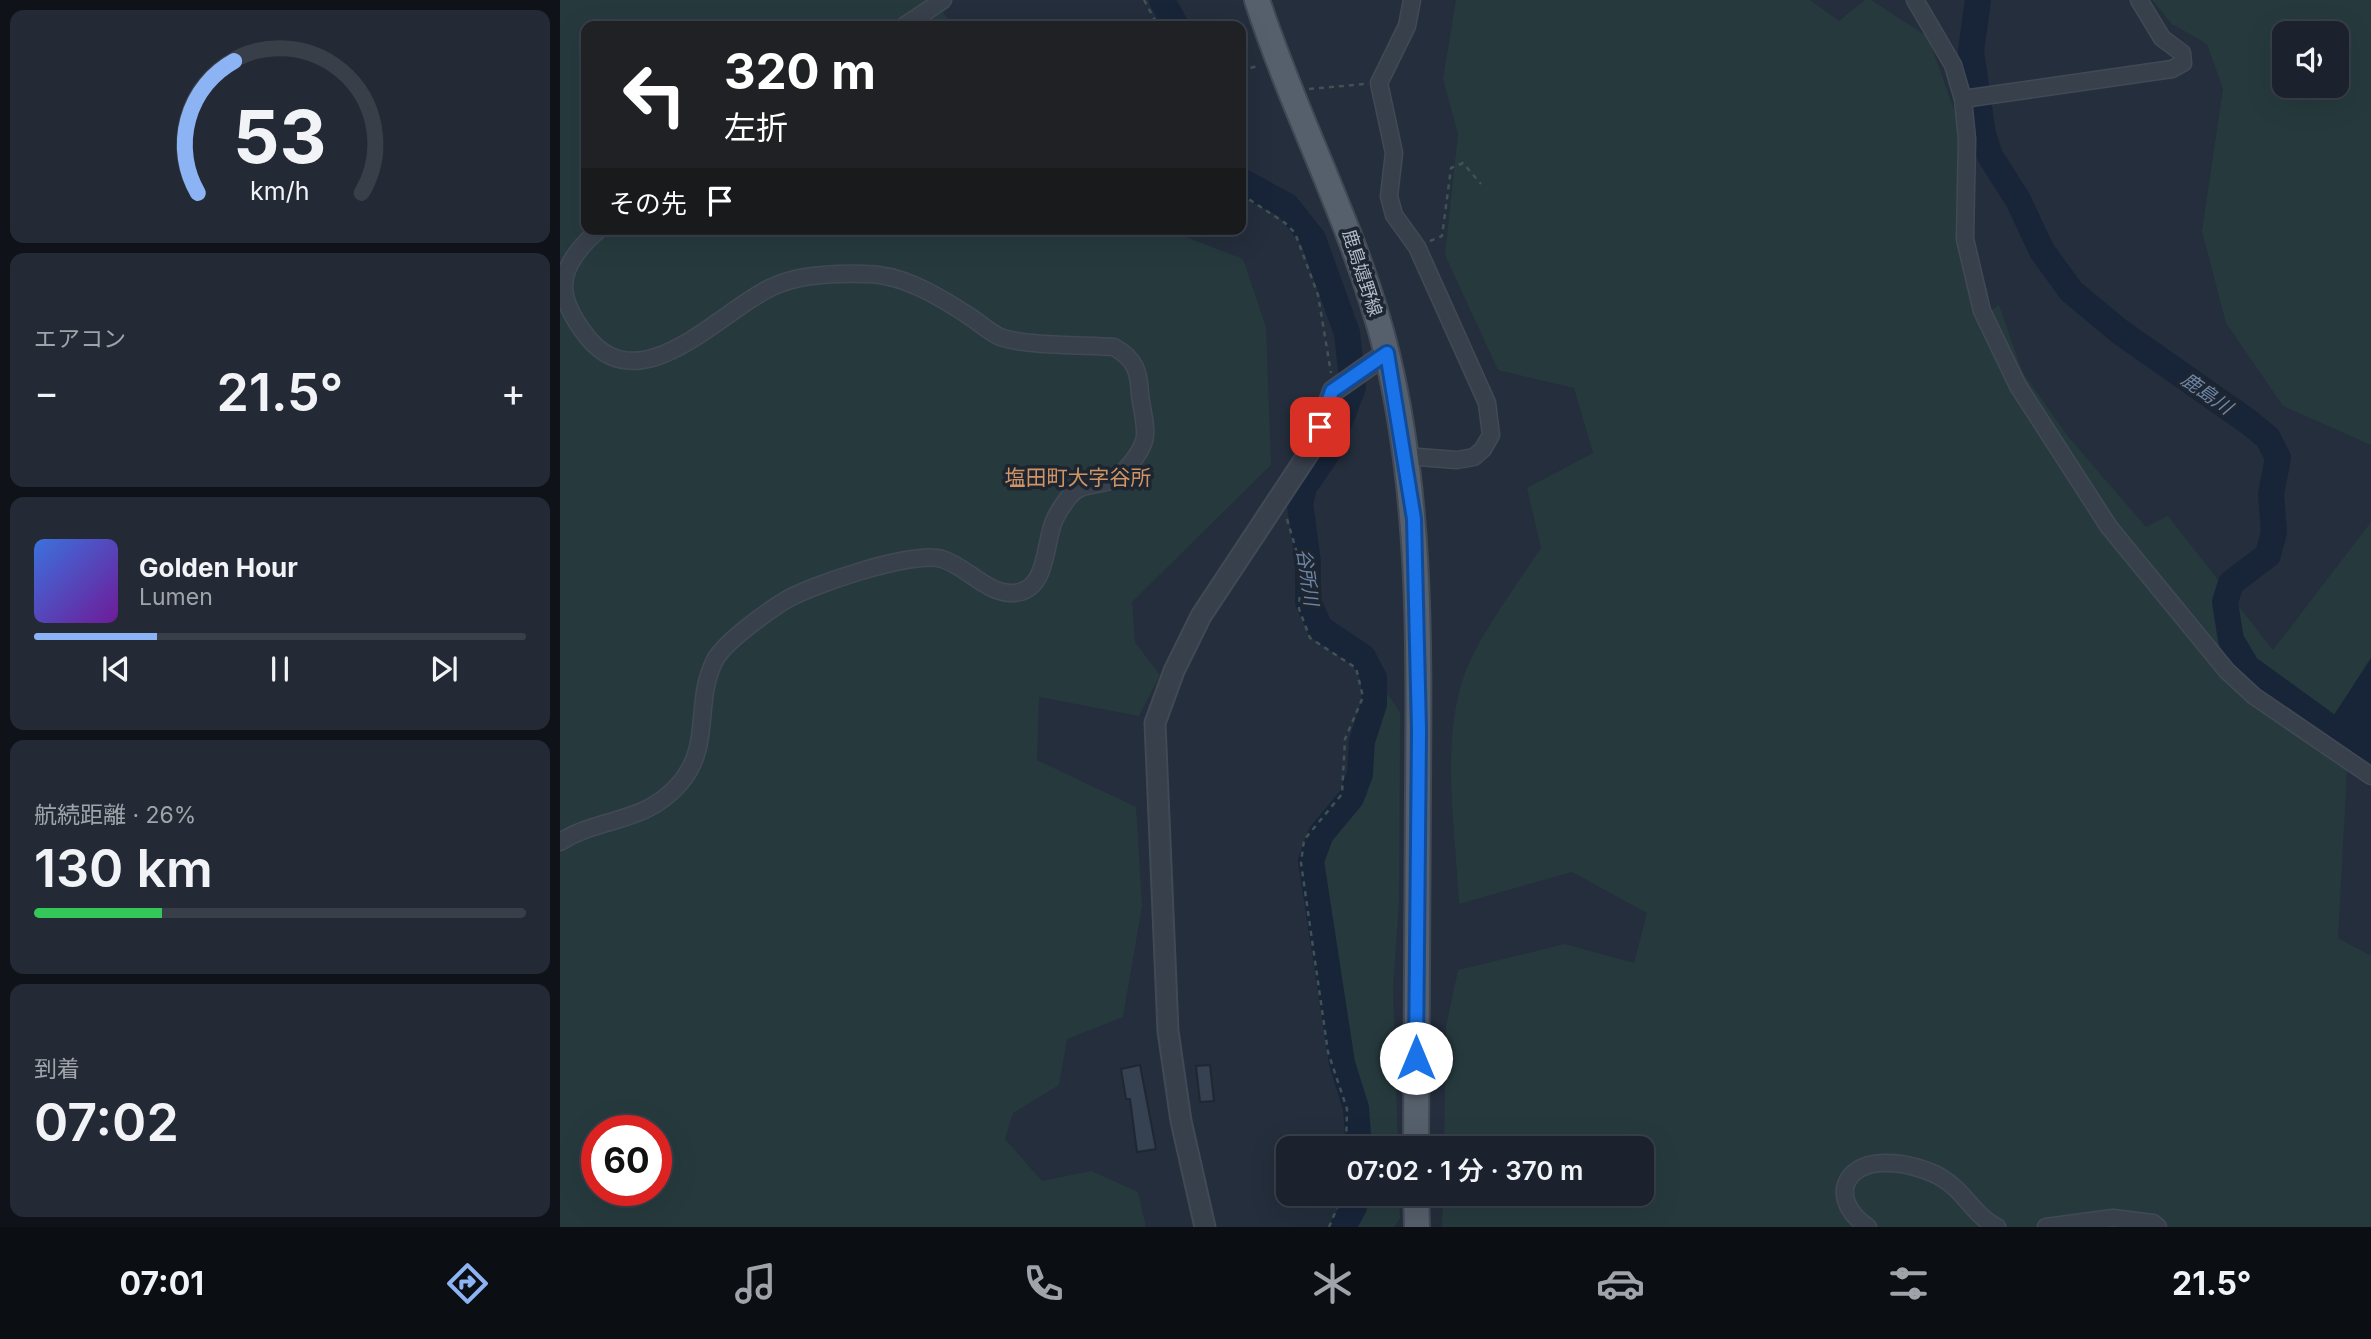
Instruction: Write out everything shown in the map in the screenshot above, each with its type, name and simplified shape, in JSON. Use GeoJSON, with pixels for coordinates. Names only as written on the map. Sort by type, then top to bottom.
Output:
{"type":"FeatureCollection","features":[{"type":"Feature","properties":{"kind":"main road","name":"鹿島嬉野線"},"geometry":{"type":"LineString","coordinates":[[1257,0],[1288,90],[1341,211],[1387,353],[1414,519],[1418,668],[1416,1136]]}},
{"type":"Feature","properties":{"kind":"main road"},"geometry":{"type":"LineString","coordinates":[[1416,1206],[1417,1227]]}},
{"type":"Feature","properties":{"kind":"street"},"geometry":{"type":"LineString","coordinates":[[912,21],[943,0]]}},
{"type":"Feature","properties":{"kind":"street"},"geometry":{"type":"LineString","coordinates":[[1405,456],[1457,460],[1474,457],[1483,449],[1491,435],[1487,402],[1417,247],[1394,215],[1390,196],[1394,153],[1379,83],[1408,26],[1412,0]]}},
{"type":"Feature","properties":{"kind":"street"},"geometry":{"type":"LineString","coordinates":[[1915,0],[1923,9],[1953,65],[1963,99],[1967,139],[1965,239],[1982,311],[2018,386],[2109,527],[2227,671],[2254,696],[2371,776]]}},
{"type":"Feature","properties":{"kind":"street"},"geometry":{"type":"LineString","coordinates":[[1963,99],[2172,69],[2183,63],[2182,53],[2162,38],[2139,0]]}},
{"type":"Feature","properties":{"kind":"street"},"geometry":{"type":"LineString","coordinates":[[560,842],[572,835],[629,819],[659,803],[681,781],[699,751],[703,693],[715,659],[783,601],[853,573],[923,556],[943,559],[998,590],[1013,594],[1027,589],[1041,573],[1054,521],[1069,495],[1089,483],[1110,481],[1124,471],[1144,441],[1139,372],[1129,356],[1114,347],[1002,338],[932,291],[869,274],[814,276],[773,286],[673,351],[640,361],[616,359],[598,350],[575,322],[564,287],[567,272],[586,240],[592,235]]}},
{"type":"Feature","properties":{"kind":"street"},"geometry":{"type":"LineString","coordinates":[[1205,1227],[1181,1121],[1168,1031],[1155,723],[1174,671],[1201,616],[1314,445],[1332,391],[1387,353]]}},
{"type":"Feature","properties":{"kind":"street"},"geometry":{"type":"LineString","coordinates":[[1868,1227],[1851,1216],[1843,1197],[1847,1181],[1860,1168],[1886,1162],[1911,1167],[1946,1180],[1981,1220],[1997,1227]]}},
{"type":"Feature","properties":{"kind":"street"},"geometry":{"type":"LineString","coordinates":[[2046,1227],[2113,1218],[2158,1227]]}},
{"type":"Feature","properties":{"kind":"path"},"geometry":{"type":"LineString","coordinates":[[1144,0],[1155,21]]}},
{"type":"Feature","properties":{"kind":"path"},"geometry":{"type":"LineString","coordinates":[[1288,90],[1379,83]]}},
{"type":"Feature","properties":{"kind":"path"},"geometry":{"type":"LineString","coordinates":[[1417,247],[1442,236],[1451,168],[1463,163],[1480,184]]}},
{"type":"Feature","properties":{"kind":"path"},"geometry":{"type":"LineString","coordinates":[[1246,197],[1285,223],[1295,233],[1318,295],[1332,391]]}},
{"type":"Feature","properties":{"kind":"path"},"geometry":{"type":"LineString","coordinates":[[1280,496],[1301,567],[1299,609],[1310,638],[1356,668],[1363,697],[1345,739],[1342,794],[1304,840],[1301,863],[1328,1052],[1347,1109],[1346,1136]]}},
{"type":"Feature","properties":{"kind":"path"},"geometry":{"type":"LineString","coordinates":[[1329,1227],[1338,1206]]}},
{"type":"Feature","properties":{"kind":"green space"},"geometry":{"type":"Polygon","coordinates":[[[560,0],[950,0],[943,13],[950,21],[581,21],[581,235],[1185,235],[1243,259],[1266,327],[1271,465],[1132,602],[1135,642],[1160,675],[1139,716],[1039,697],[1037,760],[1136,807],[1142,906],[1123,1017],[1067,1039],[1059,1085],[1013,1113],[1005,1139],[1042,1181],[1091,1171],[1138,1192],[1146,1227],[560,1227],[560,0]]]}},
{"type":"Feature","properties":{"kind":"green space"},"geometry":{"type":"Polygon","coordinates":[[[1456,0],[1810,0],[1839,21],[1865,0],[1871,0],[1928,37],[1962,132],[1956,221],[1978,318],[1999,305],[2022,371],[2066,434],[2146,527],[2168,516],[2273,650],[2371,522],[2371,658],[2331,721],[2371,753],[2371,771],[2347,770],[2338,938],[2371,956],[2371,1227],[1442,1227],[1443,1206],[1654,1206],[1654,1136],[1444,1136],[1446,1027],[1458,970],[1565,944],[1634,963],[1647,913],[1572,872],[1459,904],[1451,759],[1457,702],[1464,676],[1488,628],[1541,548],[1527,488],[1593,453],[1574,388],[1498,370],[1445,255],[1458,134],[1443,79],[1456,0]]]}},
{"type":"Feature","properties":{"kind":"green space"},"geometry":{"type":"Polygon","coordinates":[[[2152,0],[2371,0],[2371,445],[2283,406],[2226,323],[2202,231],[2223,89],[2207,44],[2172,24],[2152,0]]]}},
{"type":"Feature","properties":{"kind":"green space"},"geometry":{"type":"Polygon","coordinates":[[[1388,694],[1400,713],[1399,902],[1393,987],[1398,1136],[1368,1136],[1368,1102],[1344,1040],[1321,866],[1330,839],[1367,795],[1369,740],[1388,694]]]}},
{"type":"Feature","properties":{"kind":"green space"},"geometry":{"type":"Polygon","coordinates":[[[1366,1206],[1400,1206],[1400,1218],[1394,1227],[1355,1227],[1366,1206]]]}},
{"type":"Feature","properties":{"kind":"water"},"geometry":{"type":"Polygon","coordinates":[[[2371,658],[2371,753],[2330,721],[2371,658]]]}},
{"type":"Feature","properties":{"kind":"building"},"geometry":{"type":"Polygon","coordinates":[[[1140,1065],[1156,1149],[1137,1152],[1130,1099],[1126,1099],[1121,1069],[1140,1065]]]}},
{"type":"Feature","properties":{"kind":"building"},"geometry":{"type":"Polygon","coordinates":[[[1210,1065],[1214,1101],[1200,1102],[1196,1066],[1210,1065]]]}},
{"type":"Feature","properties":{"kind":"waterway","name":"谷所川"},"geometry":{"type":"LineString","coordinates":[[1162,0],[1173,21]]}},
{"type":"Feature","properties":{"kind":"waterway","name":"鹿島川"},"geometry":{"type":"LineString","coordinates":[[1978,0],[1971,51],[1983,134],[1990,156],[2018,200],[2042,251],[2071,291],[2119,331],[2250,423],[2268,438],[2278,458],[2271,494],[2274,532],[2268,555],[2231,583],[2225,602],[2231,640],[2247,667],[2371,757]]}},
{"type":"Feature","properties":{"kind":"waterway","name":"谷所川"},"geometry":{"type":"LineString","coordinates":[[1246,184],[1287,206],[1313,239],[1347,333],[1353,387],[1328,452],[1304,487],[1300,504],[1308,562],[1308,602],[1320,628],[1363,657],[1374,678],[1374,704],[1362,741],[1360,774],[1351,798],[1321,834],[1311,861],[1342,1063],[1356,1108],[1358,1136]]}},
{"type":"Feature","properties":{"kind":"waterway","name":"谷所川"},"geometry":{"type":"LineString","coordinates":[[1343,1227],[1354,1206]]}},
{"type":"Feature","properties":{"kind":"district","name":"塩田町大字谷所"},"geometry":{"type":"Point","coordinates":[1078,478]}},
{"type":"Feature","properties":{"kind":"route"},"geometry":{"type":"LineString","coordinates":[[1320,427],[1332,391],[1387,353],[1397,401],[1414,519],[1419,730],[1416,1058]]}}]}
